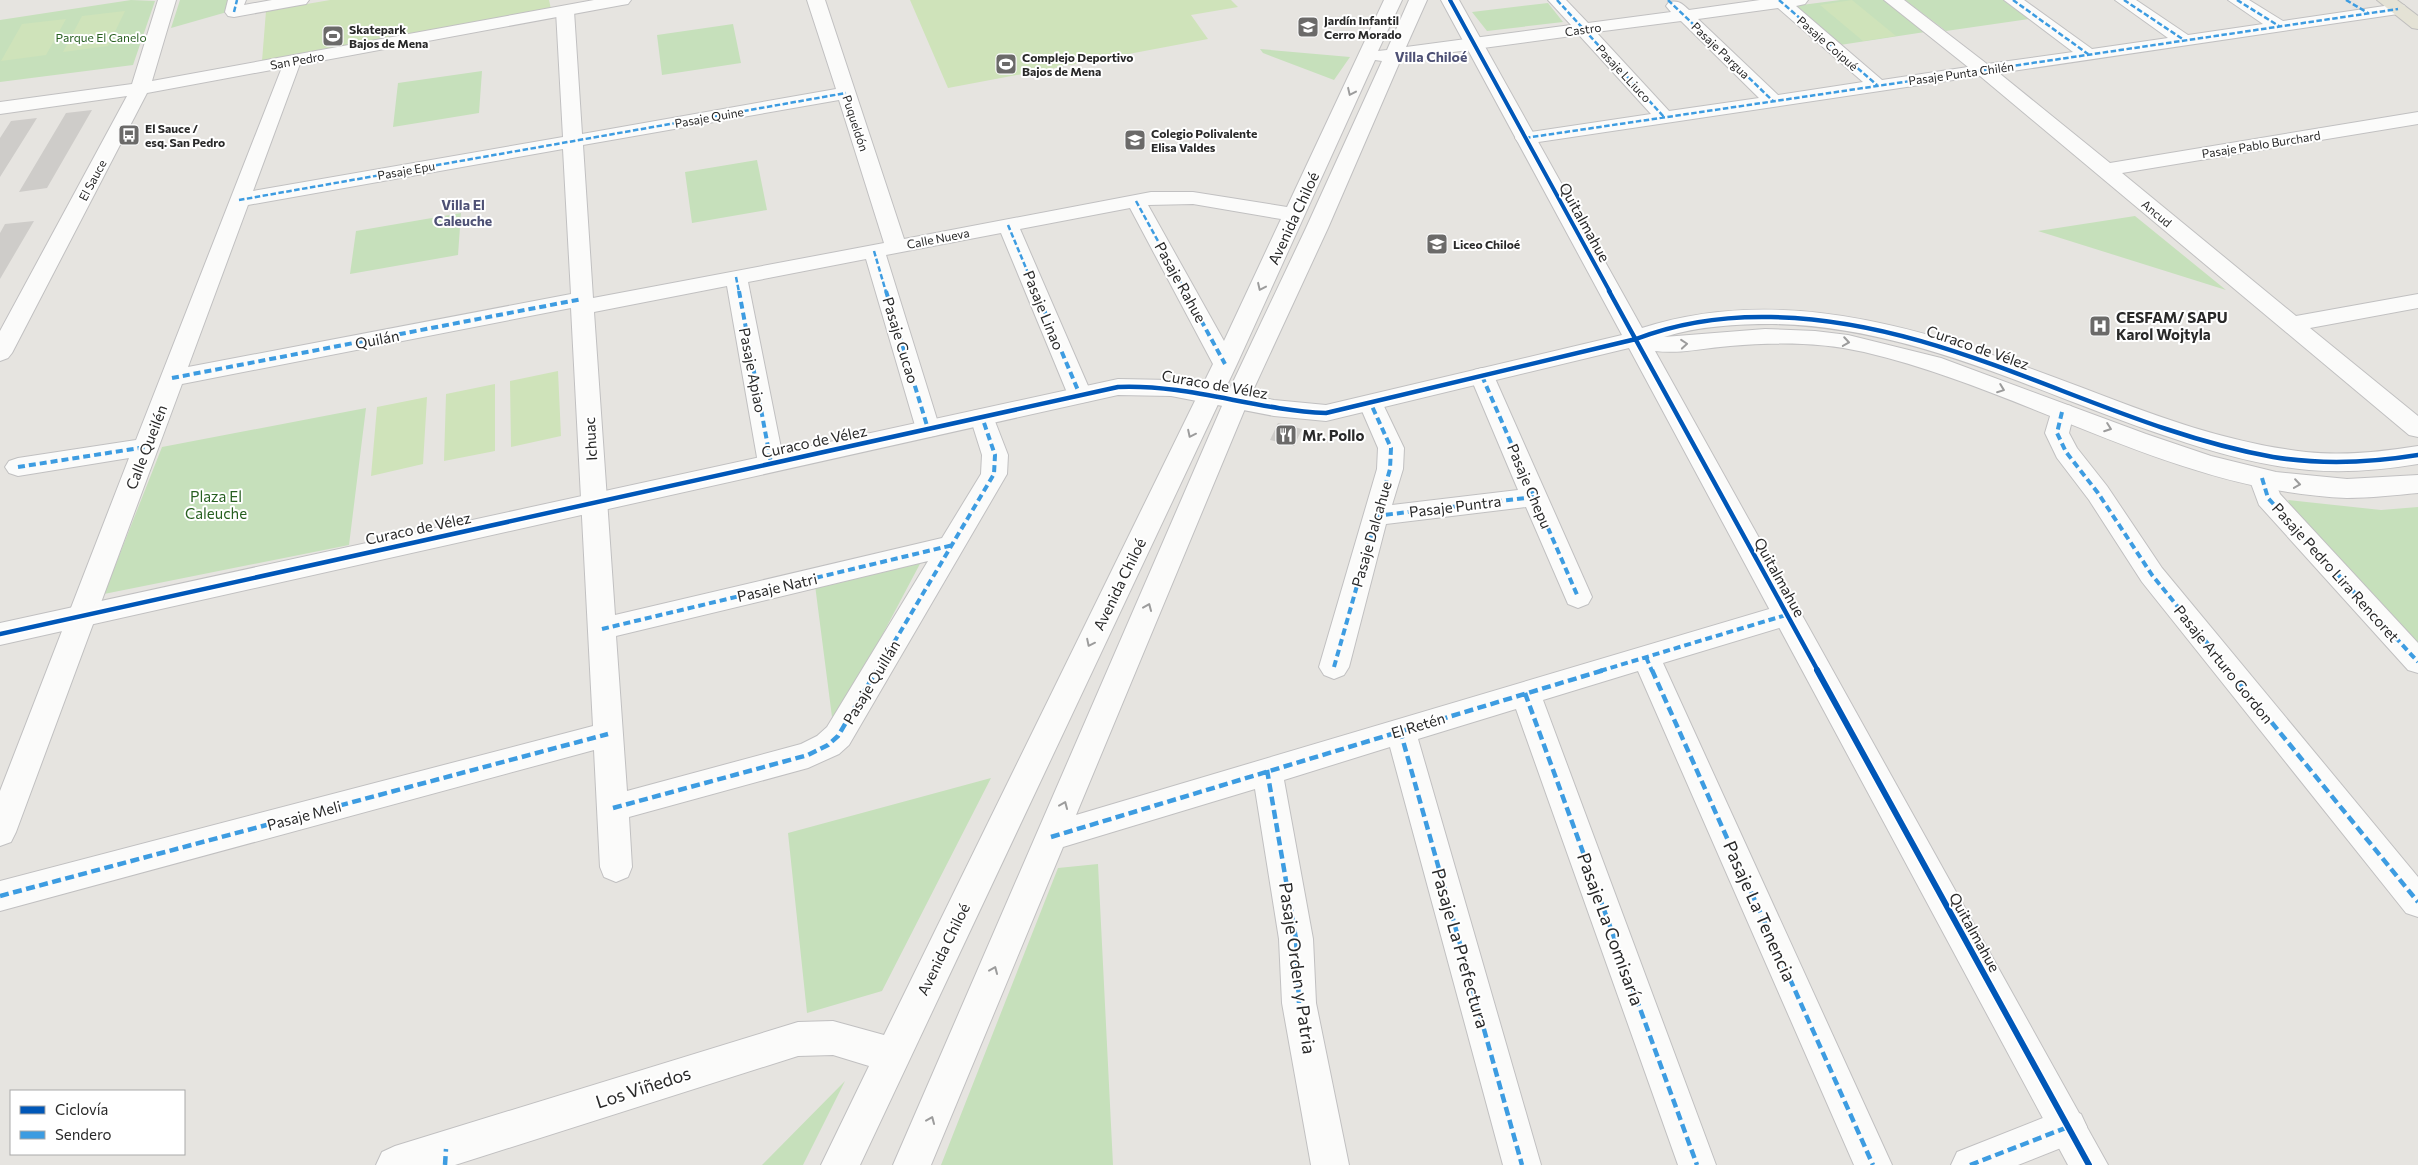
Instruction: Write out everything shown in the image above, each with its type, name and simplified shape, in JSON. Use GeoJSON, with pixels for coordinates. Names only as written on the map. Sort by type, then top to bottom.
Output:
{"type":"FeatureCollection","features":[{"type":"Feature","properties":{"kind":"main road"},"geometry":{"type":"LineString","coordinates":[[2392,4],[2418,24]]}},
{"type":"Feature","properties":{"kind":"street","name":"El Sauce"},"geometry":{"type":"LineString","coordinates":[[0,353],[5,334],[140,89],[167,0]]}},
{"type":"Feature","properties":{"kind":"street"},"geometry":{"type":"LineString","coordinates":[[235,6],[300,0]]}},
{"type":"Feature","properties":{"kind":"street","name":"San Pedro"},"geometry":{"type":"LineString","coordinates":[[0,108],[140,89],[622,0]]}},
{"type":"Feature","properties":{"kind":"street","name":"Puqueldón"},"geometry":{"type":"LineString","coordinates":[[816,0],[846,93],[885,249]]}},
{"type":"Feature","properties":{"kind":"street","name":"Avenida Chiloé"},"geometry":{"type":"LineString","coordinates":[[840,1165],[1225,364],[1393,0]]}},
{"type":"Feature","properties":{"kind":"street","name":"Avenida Chiloé"},"geometry":{"type":"LineString","coordinates":[[912,1165],[1237,399],[1396,54],[1418,0]]}},
{"type":"Feature","properties":{"kind":"street","name":"Quitalmahue"},"geometry":{"type":"LineString","coordinates":[[1450,0],[2089,1165]]}},
{"type":"Feature","properties":{"kind":"street","name":"Pasaje LLiuco"},"geometry":{"type":"LineString","coordinates":[[1557,0],[1664,117]]}},
{"type":"Feature","properties":{"kind":"street","name":"Pasaje Pargua"},"geometry":{"type":"LineString","coordinates":[[1668,0],[1773,101]]}},
{"type":"Feature","properties":{"kind":"street","name":"Ancud"},"geometry":{"type":"LineString","coordinates":[[1893,0],[1983,70],[2418,430]]}},
{"type":"Feature","properties":{"kind":"street"},"geometry":{"type":"LineString","coordinates":[[2013,0],[2088,54]]}},
{"type":"Feature","properties":{"kind":"street"},"geometry":{"type":"LineString","coordinates":[[2124,0],[2184,40]]}},
{"type":"Feature","properties":{"kind":"street"},"geometry":{"type":"LineString","coordinates":[[2236,0],[2279,26]]}},
{"type":"Feature","properties":{"kind":"street"},"geometry":{"type":"LineString","coordinates":[[2346,0],[2368,13]]}},
{"type":"Feature","properties":{"kind":"street","name":"Castro"},"geometry":{"type":"LineString","coordinates":[[1367,59],[1787,1]]}},
{"type":"Feature","properties":{"kind":"street","name":"Pasaje Coipué"},"geometry":{"type":"LineString","coordinates":[[1787,1],[1878,85]]}},
{"type":"Feature","properties":{"kind":"street","name":"Pasaje Punta Chilén"},"geometry":{"type":"LineString","coordinates":[[1525,138],[2368,13],[2392,4]]}},
{"type":"Feature","properties":{"kind":"street","name":"Ichuac"},"geometry":{"type":"LineString","coordinates":[[565,11],[616,867]]}},
{"type":"Feature","properties":{"kind":"street","name":"Calle Queilén"},"geometry":{"type":"LineString","coordinates":[[0,832],[292,61]]}},
{"type":"Feature","properties":{"kind":"street","name":"Pasaje Quine"},"geometry":{"type":"LineString","coordinates":[[572,140],[846,93]]}},
{"type":"Feature","properties":{"kind":"street","name":"Pasaje Pablo Burchard"},"geometry":{"type":"LineString","coordinates":[[2105,170],[2418,118]]}},
{"type":"Feature","properties":{"kind":"street","name":"Pasaje Epu"},"geometry":{"type":"LineString","coordinates":[[239,200],[572,140]]}},
{"type":"Feature","properties":{"kind":"street","name":"Calle Nueva"},"geometry":{"type":"LineString","coordinates":[[582,303],[736,277],[1136,200],[1166,197],[1193,198],[1295,215]]}},
{"type":"Feature","properties":{"kind":"street","name":"Pasaje Rahue"},"geometry":{"type":"LineString","coordinates":[[1136,200],[1225,364]]}},
{"type":"Feature","properties":{"kind":"street","name":"Pasaje Linao"},"geometry":{"type":"LineString","coordinates":[[1008,225],[1080,395]]}},
{"type":"Feature","properties":{"kind":"street","name":"Pasaje Cucao"},"geometry":{"type":"LineString","coordinates":[[885,249],[928,429]]}},
{"type":"Feature","properties":{"kind":"street","name":"Pasaje Apiao"},"geometry":{"type":"LineString","coordinates":[[736,277],[771,463]]}},
{"type":"Feature","properties":{"kind":"street"},"geometry":{"type":"LineString","coordinates":[[2290,324],[2418,301]]}},
{"type":"Feature","properties":{"kind":"street","name":"Quilán"},"geometry":{"type":"LineString","coordinates":[[172,378],[582,303]]}},
{"type":"Feature","properties":{"kind":"street","name":"Curaco de Vélez"},"geometry":{"type":"LineString","coordinates":[[0,634],[1080,395],[1138,385],[1158,385],[1312,413],[1341,411],[1636,339],[1673,326],[1734,318],[1785,317],[1842,322],[1876,328],[1937,345],[2198,439],[2248,453],[2294,461],[2343,464],[2383,462],[2418,455]]}},
{"type":"Feature","properties":{"kind":"street","name":"Curaco de Vélez"},"geometry":{"type":"LineString","coordinates":[[1636,339],[1670,345],[1738,338],[1788,336],[1848,342],[1929,363],[2202,462],[2262,478],[2294,484],[2350,489],[2397,488],[2418,484]]}},
{"type":"Feature","properties":{"kind":"street","name":"Pasaje Chepu"},"geometry":{"type":"LineString","coordinates":[[1482,376],[1578,597]]}},
{"type":"Feature","properties":{"kind":"street","name":"Pasaje Dalcahue"},"geometry":{"type":"LineString","coordinates":[[1334,667],[1375,516],[1390,469],[1391,448],[1371,404]]}},
{"type":"Feature","properties":{"kind":"street","name":"Pasaje Arturo Gordon"},"geometry":{"type":"LineString","coordinates":[[2062,412],[2058,433],[2066,452],[2098,493],[2152,575],[2418,902]]}},
{"type":"Feature","properties":{"kind":"street","name":"Pasaje Quillán"},"geometry":{"type":"LineString","coordinates":[[613,808],[808,755],[828,745],[838,736],[996,468],[995,455],[982,417]]}},
{"type":"Feature","properties":{"kind":"street"},"geometry":{"type":"LineString","coordinates":[[18,467],[146,447]]}},
{"type":"Feature","properties":{"kind":"street","name":"Pasaje Pedro Lira Rencoret"},"geometry":{"type":"LineString","coordinates":[[2262,478],[2268,498],[2418,662]]}},
{"type":"Feature","properties":{"kind":"street","name":"Pasaje Puntra"},"geometry":{"type":"LineString","coordinates":[[1375,516],[1534,497]]}},
{"type":"Feature","properties":{"kind":"street","name":"Pasaje Natri"},"geometry":{"type":"LineString","coordinates":[[602,629],[952,545]]}},
{"type":"Feature","properties":{"kind":"street","name":"El Retén"},"geometry":{"type":"LineString","coordinates":[[1051,837],[1267,770],[1786,615]]}},
{"type":"Feature","properties":{"kind":"street","name":"Pasaje La Tenencia"},"geometry":{"type":"LineString","coordinates":[[1646,657],[1873,1165]]}},
{"type":"Feature","properties":{"kind":"street","name":"Pasaje La Comisaría"},"geometry":{"type":"LineString","coordinates":[[1525,693],[1697,1165]]}},
{"type":"Feature","properties":{"kind":"street","name":"Pasaje La Prefectura"},"geometry":{"type":"LineString","coordinates":[[1400,730],[1522,1165]]}},
{"type":"Feature","properties":{"kind":"street","name":"Pasaje Meli"},"geometry":{"type":"LineString","coordinates":[[0,896],[608,734]]}},
{"type":"Feature","properties":{"kind":"street","name":"Pasaje Orden y Patria"},"geometry":{"type":"LineString","coordinates":[[1267,770],[1296,939],[1299,1002],[1330,1165]]}},
{"type":"Feature","properties":{"kind":"street","name":"Los Viñedos"},"geometry":{"type":"LineString","coordinates":[[395,1165],[445,1157],[798,1039],[833,1038],[892,1055]]}},
{"type":"Feature","properties":{"kind":"street"},"geometry":{"type":"LineString","coordinates":[[1970,1165],[2068,1127]]}},
{"type":"Feature","properties":{"kind":"green space","name":"Parque El Canelo"},"geometry":{"type":"Polygon","coordinates":[[[131,0],[155,1],[133,65],[0,82],[0,20],[131,0]]]}},
{"type":"Feature","properties":{"kind":"green space"},"geometry":{"type":"Polygon","coordinates":[[[180,0],[230,0],[227,12],[171,28],[180,0]]]}},
{"type":"Feature","properties":{"kind":"green space","name":"Skatepark Bajos de Mena"},"geometry":{"type":"Polygon","coordinates":[[[330,0],[549,0],[551,9],[262,61],[266,11],[330,0]]]}},
{"type":"Feature","properties":{"kind":"green space","name":"Complejo Deportivo Bajos de Mena"},"geometry":{"type":"Polygon","coordinates":[[[910,0],[1231,0],[1238,7],[1191,15],[1208,39],[948,88],[910,0]]]}},
{"type":"Feature","properties":{"kind":"green space"},"geometry":{"type":"Polygon","coordinates":[[[1840,0],[1884,0],[1925,32],[1840,45],[1794,6],[1840,0]]]}},
{"type":"Feature","properties":{"kind":"green space"},"geometry":{"type":"Polygon","coordinates":[[[1852,0],[1896,36],[1863,41],[1820,5],[1852,0]]]}},
{"type":"Feature","properties":{"kind":"green space"},"geometry":{"type":"Polygon","coordinates":[[[1905,0],[2003,0],[2029,19],[1946,31],[1905,0]]]}},
{"type":"Feature","properties":{"kind":"green space"},"geometry":{"type":"Polygon","coordinates":[[[1548,3],[1563,22],[1487,31],[1472,12],[1548,3]]]}},
{"type":"Feature","properties":{"kind":"green space"},"geometry":{"type":"Polygon","coordinates":[[[125,11],[108,46],[63,52],[82,16],[125,11]]]}},
{"type":"Feature","properties":{"kind":"green space"},"geometry":{"type":"Polygon","coordinates":[[[66,19],[46,55],[1,61],[22,24],[66,19]]]}},
{"type":"Feature","properties":{"kind":"green space"},"geometry":{"type":"Polygon","coordinates":[[[733,24],[741,63],[662,75],[657,35],[733,24]]]}},
{"type":"Feature","properties":{"kind":"green space"},"geometry":{"type":"Polygon","coordinates":[[[1260,49],[1350,57],[1334,80],[1263,53],[1260,49]]]}},
{"type":"Feature","properties":{"kind":"green space"},"geometry":{"type":"Polygon","coordinates":[[[482,71],[479,113],[393,127],[398,83],[482,71]]]}},
{"type":"Feature","properties":{"kind":"green space"},"geometry":{"type":"Polygon","coordinates":[[[757,160],[767,210],[692,223],[685,172],[757,160]]]}},
{"type":"Feature","properties":{"kind":"green space"},"geometry":{"type":"Polygon","coordinates":[[[461,213],[458,255],[350,274],[356,231],[461,213]]]}},
{"type":"Feature","properties":{"kind":"green space"},"geometry":{"type":"Polygon","coordinates":[[[2135,216],[2226,290],[2038,231],[2135,216]]]}},
{"type":"Feature","properties":{"kind":"green space"},"geometry":{"type":"Polygon","coordinates":[[[558,371],[561,436],[511,447],[510,381],[558,371]]]}},
{"type":"Feature","properties":{"kind":"green space"},"geometry":{"type":"Polygon","coordinates":[[[495,384],[495,451],[444,461],[446,394],[495,384]]]}},
{"type":"Feature","properties":{"kind":"green space"},"geometry":{"type":"Polygon","coordinates":[[[427,397],[423,464],[371,476],[377,407],[427,397]]]}},
{"type":"Feature","properties":{"kind":"green space","name":"Plaza El Caleuche"},"geometry":{"type":"Polygon","coordinates":[[[366,408],[349,545],[104,594],[162,447],[366,408]]]}},
{"type":"Feature","properties":{"kind":"green space"},"geometry":{"type":"Polygon","coordinates":[[[2288,500],[2381,510],[2418,507],[2418,655],[2298,524],[2288,500]]]}},
{"type":"Feature","properties":{"kind":"green space"},"geometry":{"type":"Polygon","coordinates":[[[922,560],[842,711],[832,717],[815,585],[922,560]]]}},
{"type":"Feature","properties":{"kind":"green space"},"geometry":{"type":"Polygon","coordinates":[[[991,778],[882,991],[807,1013],[788,833],[991,778]]]}},
{"type":"Feature","properties":{"kind":"green space"},"geometry":{"type":"Polygon","coordinates":[[[1098,864],[1113,1165],[941,1165],[1058,868],[1098,864]]]}},
{"type":"Feature","properties":{"kind":"green space"},"geometry":{"type":"Polygon","coordinates":[[[845,1081],[803,1165],[762,1165],[845,1081]]]}},
{"type":"Feature","properties":{"kind":"building"},"geometry":{"type":"Polygon","coordinates":[[[92,110],[47,188],[19,192],[66,113],[92,110]]]}},
{"type":"Feature","properties":{"kind":"building"},"geometry":{"type":"Polygon","coordinates":[[[37,118],[0,177],[0,138],[11,121],[37,118]]]}},
{"type":"Feature","properties":{"kind":"building"},"geometry":{"type":"Polygon","coordinates":[[[34,221],[0,279],[0,233],[5,224],[34,221]]]}},
{"type":"Feature","properties":{"kind":"building","name":"Mr. Pollo"},"geometry":{"type":"Polygon","coordinates":[[[1278,423],[1302,429],[1294,446],[1270,440],[1278,423]]]}},
{"type":"Feature","properties":{"kind":"marked path"},"geometry":{"type":"LineString","coordinates":[[234,12],[237,0]]}},
{"type":"Feature","properties":{"kind":"marked path"},"geometry":{"type":"LineString","coordinates":[[1557,0],[1664,117]]}},
{"type":"Feature","properties":{"kind":"marked path"},"geometry":{"type":"LineString","coordinates":[[1668,0],[1773,101]]}},
{"type":"Feature","properties":{"kind":"marked path"},"geometry":{"type":"LineString","coordinates":[[1779,0],[1877,85]]}},
{"type":"Feature","properties":{"kind":"marked path"},"geometry":{"type":"LineString","coordinates":[[2013,0],[2088,54]]}},
{"type":"Feature","properties":{"kind":"marked path"},"geometry":{"type":"LineString","coordinates":[[2124,0],[2184,40]]}},
{"type":"Feature","properties":{"kind":"marked path"},"geometry":{"type":"LineString","coordinates":[[2237,0],[2279,26]]}},
{"type":"Feature","properties":{"kind":"marked path"},"geometry":{"type":"LineString","coordinates":[[2346,0],[2368,13]]}},
{"type":"Feature","properties":{"kind":"marked path"},"geometry":{"type":"LineString","coordinates":[[1525,138],[2398,9]]}},
{"type":"Feature","properties":{"kind":"marked path"},"geometry":{"type":"LineString","coordinates":[[239,200],[846,93]]}},
{"type":"Feature","properties":{"kind":"marked path"},"geometry":{"type":"LineString","coordinates":[[1136,201],[1225,364]]}},
{"type":"Feature","properties":{"kind":"marked path"},"geometry":{"type":"LineString","coordinates":[[1008,225],[1080,395]]}},
{"type":"Feature","properties":{"kind":"marked path"},"geometry":{"type":"LineString","coordinates":[[874,251],[928,429]]}},
{"type":"Feature","properties":{"kind":"marked path"},"geometry":{"type":"LineString","coordinates":[[736,277],[771,463]]}},
{"type":"Feature","properties":{"kind":"marked path"},"geometry":{"type":"LineString","coordinates":[[172,378],[582,299]]}},
{"type":"Feature","properties":{"kind":"marked path"},"geometry":{"type":"LineString","coordinates":[[1482,376],[1578,597]]}},
{"type":"Feature","properties":{"kind":"marked path"},"geometry":{"type":"LineString","coordinates":[[1334,667],[1375,516],[1390,469],[1391,448],[1371,404]]}},
{"type":"Feature","properties":{"kind":"marked path"},"geometry":{"type":"LineString","coordinates":[[2062,412],[2057,433],[2066,452],[2098,493],[2152,575],[2418,902]]}},
{"type":"Feature","properties":{"kind":"marked path"},"geometry":{"type":"LineString","coordinates":[[613,808],[808,755],[828,745],[838,736],[994,474],[995,455],[982,417]]}},
{"type":"Feature","properties":{"kind":"marked path"},"geometry":{"type":"LineString","coordinates":[[18,467],[146,447]]}},
{"type":"Feature","properties":{"kind":"marked path"},"geometry":{"type":"LineString","coordinates":[[2262,478],[2268,498],[2418,662]]}},
{"type":"Feature","properties":{"kind":"marked path"},"geometry":{"type":"LineString","coordinates":[[1375,516],[1534,497]]}},
{"type":"Feature","properties":{"kind":"marked path"},"geometry":{"type":"LineString","coordinates":[[602,629],[953,545]]}},
{"type":"Feature","properties":{"kind":"marked path"},"geometry":{"type":"LineString","coordinates":[[1051,837],[1786,615]]}},
{"type":"Feature","properties":{"kind":"marked path"},"geometry":{"type":"LineString","coordinates":[[1646,657],[1873,1165]]}},
{"type":"Feature","properties":{"kind":"marked path"},"geometry":{"type":"LineString","coordinates":[[1525,693],[1697,1165]]}},
{"type":"Feature","properties":{"kind":"marked path"},"geometry":{"type":"LineString","coordinates":[[1400,730],[1522,1165]]}},
{"type":"Feature","properties":{"kind":"marked path"},"geometry":{"type":"LineString","coordinates":[[0,896],[608,734]]}},
{"type":"Feature","properties":{"kind":"marked path"},"geometry":{"type":"LineString","coordinates":[[1267,770],[1296,939],[1299,1003]]}},
{"type":"Feature","properties":{"kind":"marked path"},"geometry":{"type":"LineString","coordinates":[[1970,1165],[2068,1127]]}},
{"type":"Feature","properties":{"kind":"marked path"},"geometry":{"type":"LineString","coordinates":[[445,1165],[446,1149]]}},
{"type":"Feature","properties":{"kind":"cycle path"},"geometry":{"type":"LineString","coordinates":[[1450,0],[2089,1165]]}},
{"type":"Feature","properties":{"kind":"cycle path"},"geometry":{"type":"LineString","coordinates":[[0,634],[1118,387],[1145,386],[1171,388],[1274,408],[1326,413],[1636,339],[1667,328],[1731,318],[1782,317],[1819,320],[1893,332],[1995,364],[2203,440],[2273,457],[2344,463],[2380,461],[2418,455]]}},
{"type":"Feature","properties":{"kind":"place","name":"Jardín Infantil Cerro Morado"},"geometry":{"type":"Point","coordinates":[1308,27]}},
{"type":"Feature","properties":{"kind":"place","name":"Skatepark Bajos de Mena"},"geometry":{"type":"Point","coordinates":[333,36]}},
{"type":"Feature","properties":{"kind":"place","name":"Complejo Deportivo Bajos de Mena"},"geometry":{"type":"Point","coordinates":[1006,64]}},
{"type":"Feature","properties":{"kind":"place","name":"El Sauce / esq. San Pedro"},"geometry":{"type":"Point","coordinates":[129,135]}},
{"type":"Feature","properties":{"kind":"place","name":"Colegio Polivalente Elisa Valdes"},"geometry":{"type":"Point","coordinates":[1135,140]}},
{"type":"Feature","properties":{"kind":"place","name":"Liceo Chiloé"},"geometry":{"type":"Point","coordinates":[1437,244]}},
{"type":"Feature","properties":{"kind":"place","name":"CESFAM/ SAPU Karol Wojtyla"},"geometry":{"type":"Point","coordinates":[2100,326]}},
{"type":"Feature","properties":{"kind":"place","name":"Mr. Pollo"},"geometry":{"type":"Point","coordinates":[1286,435]}},
{"type":"Feature","properties":{"kind":"district","name":"Villa Chiloé"},"geometry":{"type":"Point","coordinates":[1431,56]}},
{"type":"Feature","properties":{"kind":"district","name":"Villa El Caleuche"},"geometry":{"type":"Point","coordinates":[463,212]}}]}
